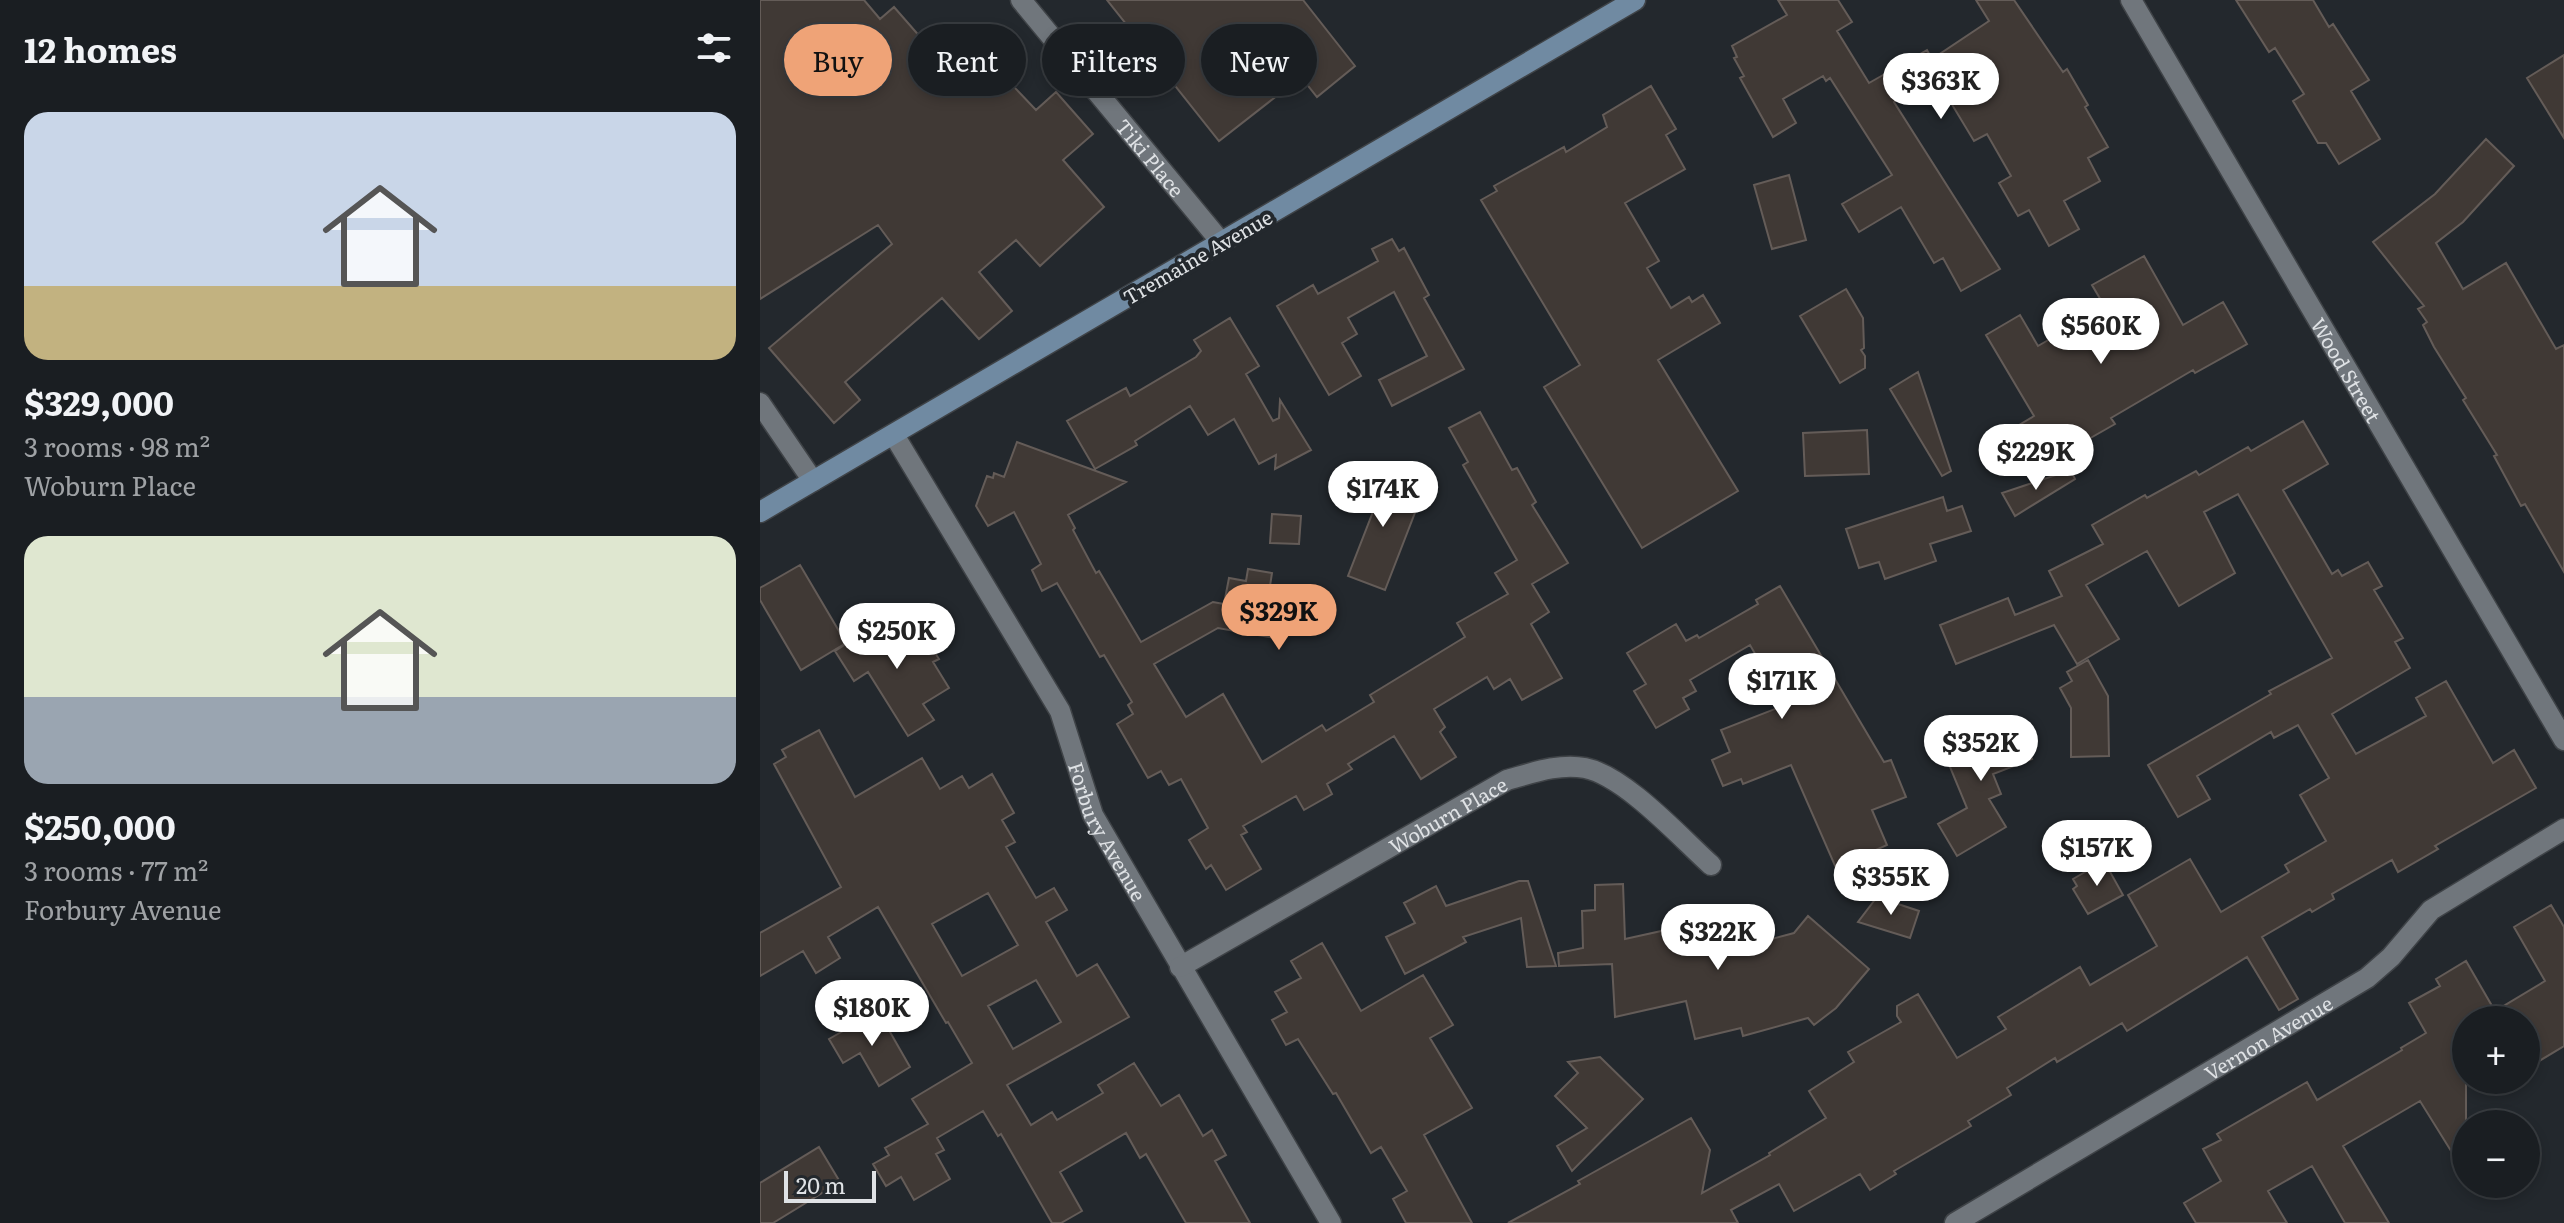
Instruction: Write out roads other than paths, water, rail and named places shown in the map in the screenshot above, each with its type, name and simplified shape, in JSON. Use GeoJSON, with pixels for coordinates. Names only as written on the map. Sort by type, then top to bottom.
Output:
{"type":"FeatureCollection","features":[{"type":"Feature","properties":{"kind":"main road","name":"Tremaine Avenue"},"geometry":{"type":"LineString","coordinates":[[760,512],[1635,0]]}},
{"type":"Feature","properties":{"kind":"street","name":"Tiki Place"},"geometry":{"type":"LineString","coordinates":[[1021,0],[1221,242]]}},
{"type":"Feature","properties":{"kind":"street","name":"Wood Street"},"geometry":{"type":"LineString","coordinates":[[2131,0],[2564,740]]}},
{"type":"Feature","properties":{"kind":"street"},"geometry":{"type":"LineString","coordinates":[[760,403],[813,481]]}},
{"type":"Feature","properties":{"kind":"street","name":"Forbury Avenue"},"geometry":{"type":"LineString","coordinates":[[894,435],[1060,711],[1093,815],[1331,1223]]}},
{"type":"Feature","properties":{"kind":"street","name":"Woburn Place"},"geometry":{"type":"LineString","coordinates":[[1180,967],[1507,780],[1551,768],[1585,768],[1617,781],[1711,865]]}},
{"type":"Feature","properties":{"kind":"street","name":"Vernon Avenue"},"geometry":{"type":"LineString","coordinates":[[1955,1223],[2367,978],[2391,957],[2431,910],[2564,829]]}}]}
